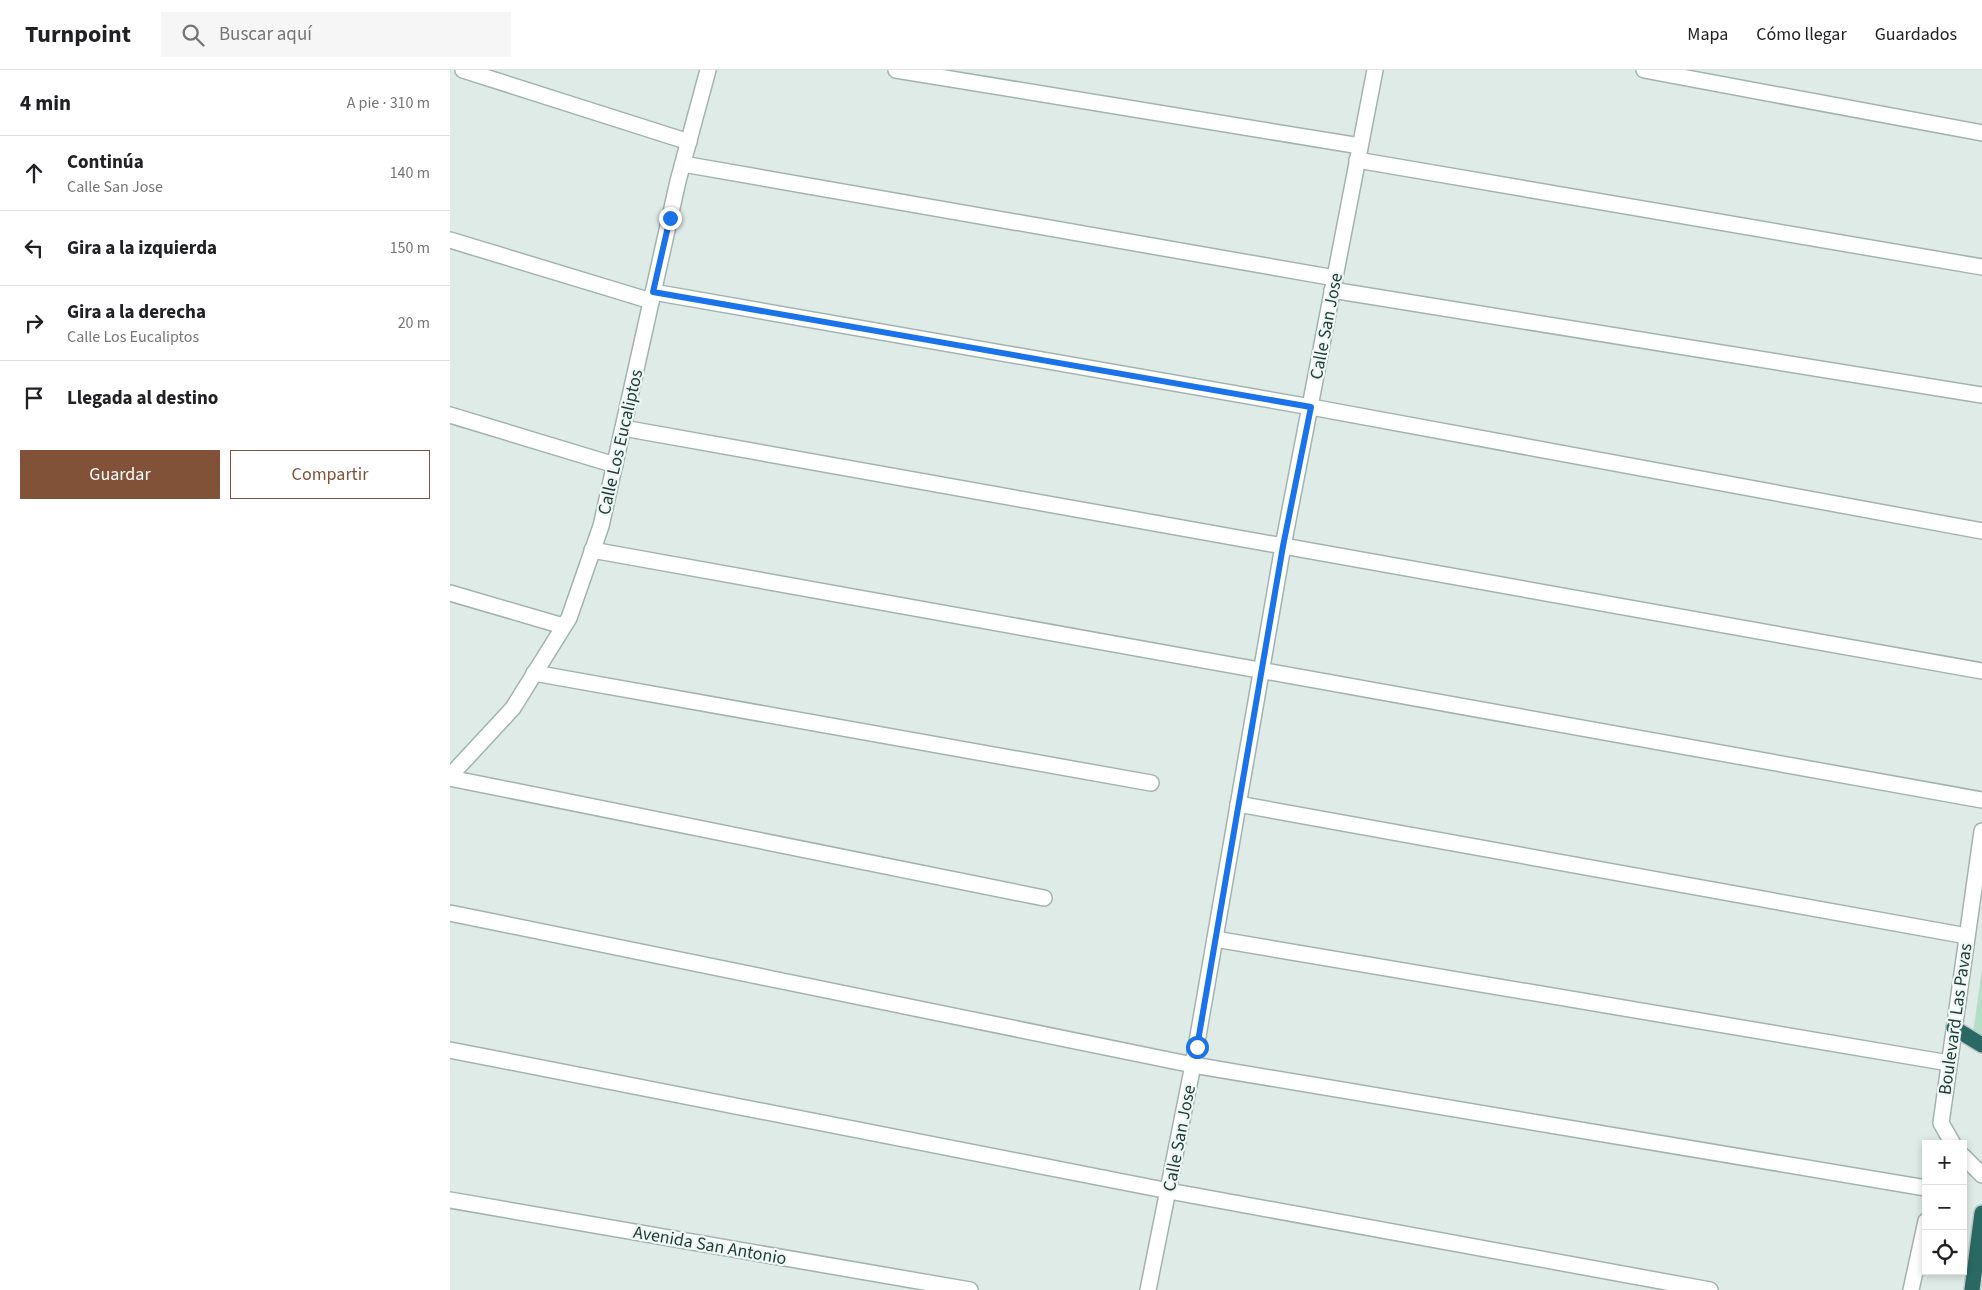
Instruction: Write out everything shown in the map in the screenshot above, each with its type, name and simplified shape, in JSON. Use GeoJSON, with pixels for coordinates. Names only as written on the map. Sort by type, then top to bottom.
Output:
{"type":"FeatureCollection","features":[{"type":"Feature","properties":{"kind":"highway"},"geometry":{"type":"LineString","coordinates":[[1954,1028],[1982,1045]]}},
{"type":"Feature","properties":{"kind":"highway"},"geometry":{"type":"LineString","coordinates":[[1972,1290],[1982,1213]]}},
{"type":"Feature","properties":{"kind":"street"},"geometry":{"type":"LineString","coordinates":[[463,70],[689,142]]}},
{"type":"Feature","properties":{"kind":"street","name":"Calle Los Eucaliptos"},"geometry":{"type":"LineString","coordinates":[[452,771],[513,708],[569,618],[601,526],[652,296],[683,164],[708,70]]}},
{"type":"Feature","properties":{"kind":"street"},"geometry":{"type":"LineString","coordinates":[[896,70],[1982,266]]}},
{"type":"Feature","properties":{"kind":"street","name":"Calle San Jose"},"geometry":{"type":"LineString","coordinates":[[1148,1290],[1194,1065],[1283,546],[1375,70]]}},
{"type":"Feature","properties":{"kind":"street"},"geometry":{"type":"LineString","coordinates":[[1644,70],[1982,133]]}},
{"type":"Feature","properties":{"kind":"street"},"geometry":{"type":"LineString","coordinates":[[683,164],[1334,284],[1982,395]]}},
{"type":"Feature","properties":{"kind":"street"},"geometry":{"type":"LineString","coordinates":[[450,240],[652,296],[1311,407],[1982,531]]}},
{"type":"Feature","properties":{"kind":"street"},"geometry":{"type":"LineString","coordinates":[[450,415],[615,465]]}},
{"type":"Feature","properties":{"kind":"street"},"geometry":{"type":"LineString","coordinates":[[623,428],[1982,671]]}},
{"type":"Feature","properties":{"kind":"street"},"geometry":{"type":"LineString","coordinates":[[592,550],[1982,800]]}},
{"type":"Feature","properties":{"kind":"street"},"geometry":{"type":"LineString","coordinates":[[450,593],[563,626]]}},
{"type":"Feature","properties":{"kind":"street"},"geometry":{"type":"LineString","coordinates":[[534,673],[1151,782]]}},
{"type":"Feature","properties":{"kind":"street"},"geometry":{"type":"LineString","coordinates":[[452,771],[1044,898]]}},
{"type":"Feature","properties":{"kind":"street"},"geometry":{"type":"LineString","coordinates":[[1238,804],[1967,936]]}},
{"type":"Feature","properties":{"kind":"street","name":"Boulevard Las Pavas"},"geometry":{"type":"LineString","coordinates":[[1949,1140],[1941,1123],[1982,831]]}},
{"type":"Feature","properties":{"kind":"street"},"geometry":{"type":"LineString","coordinates":[[450,913],[1194,1065],[1922,1187]]}},
{"type":"Feature","properties":{"kind":"street"},"geometry":{"type":"LineString","coordinates":[[1215,939],[1949,1063]]}},
{"type":"Feature","properties":{"kind":"street"},"geometry":{"type":"LineString","coordinates":[[450,1050],[1169,1191],[1710,1290]]}},
{"type":"Feature","properties":{"kind":"street"},"geometry":{"type":"LineString","coordinates":[[1967,1160],[1982,1175]]}},
{"type":"Feature","properties":{"kind":"street","name":"Avenida San Antonio"},"geometry":{"type":"LineString","coordinates":[[450,1200],[970,1290]]}},
{"type":"Feature","properties":{"kind":"street"},"geometry":{"type":"LineString","coordinates":[[1912,1290],[1924,1230]]}},
{"type":"Feature","properties":{"kind":"green space"},"geometry":{"type":"Polygon","coordinates":[[[1982,969],[1982,1043],[1972,1040],[1982,969]]]}},
{"type":"Feature","properties":{"kind":"route"},"geometry":{"type":"LineString","coordinates":[[670,218],[653,292],[1311,407],[1283,546],[1197,1047]]}}]}
